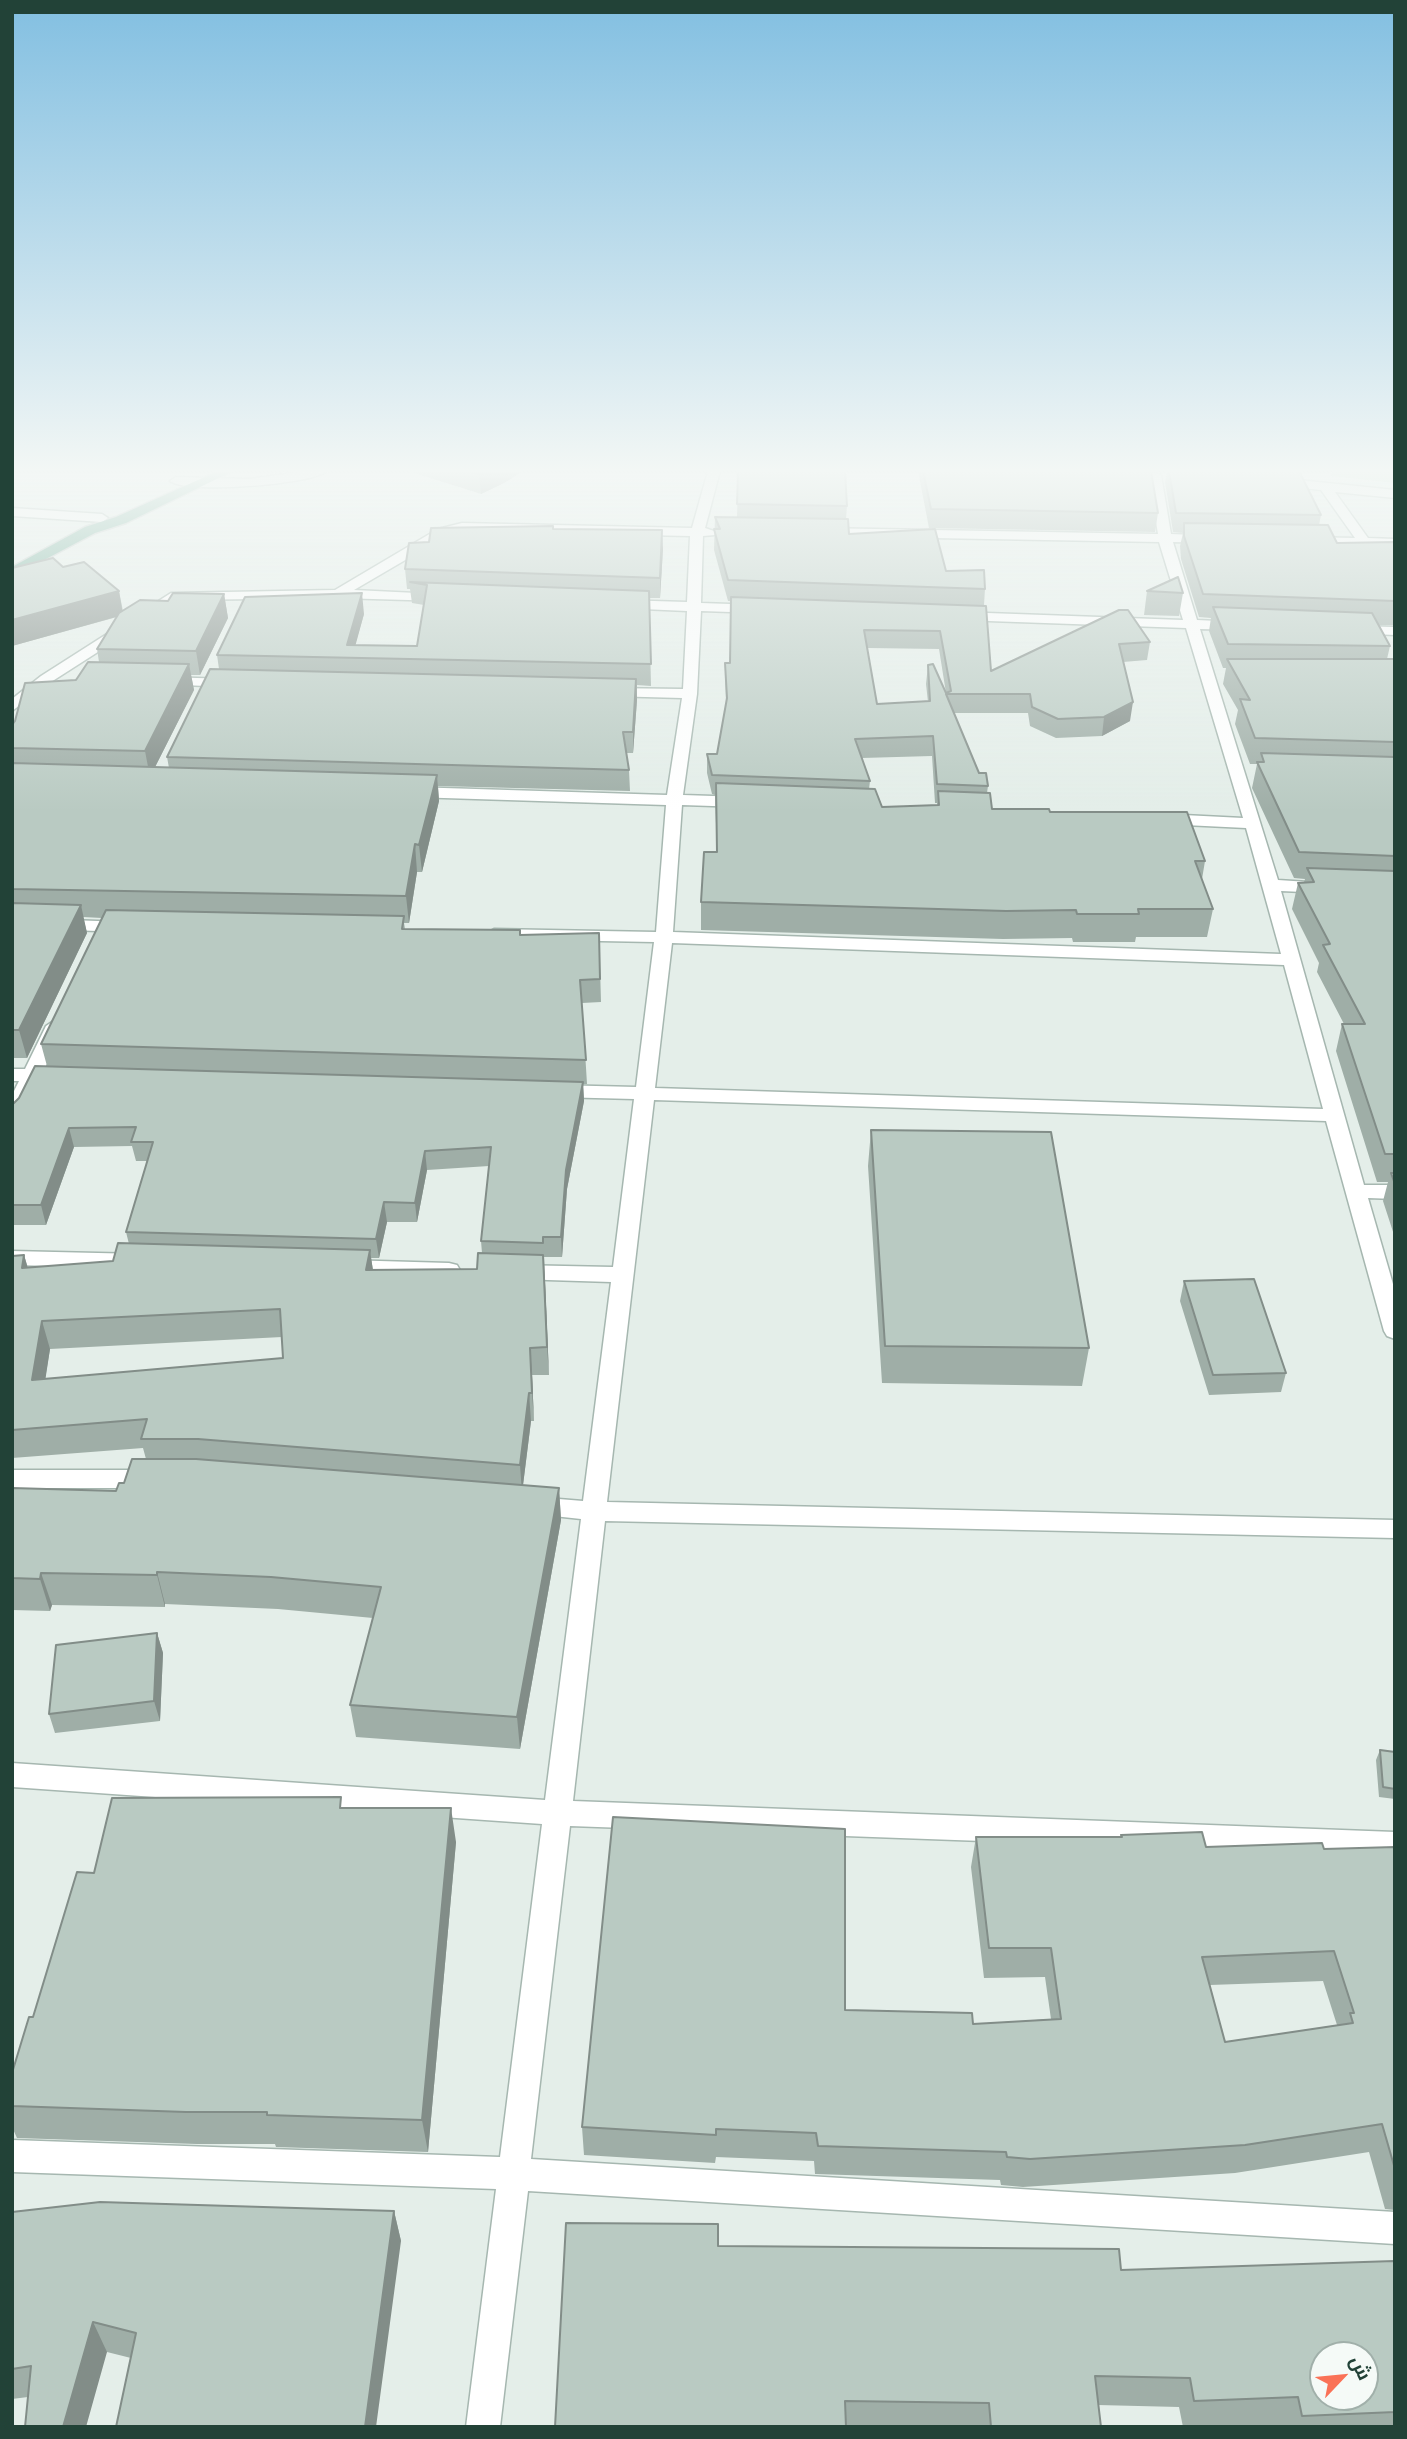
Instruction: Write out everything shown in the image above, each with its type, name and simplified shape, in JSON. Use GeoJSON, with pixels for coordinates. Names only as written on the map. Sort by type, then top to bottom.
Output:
{"type":"FeatureCollection","features":[{"type":"Feature","properties":{"kind":"street"},"geometry":{"type":"LineString","coordinates":[[338,594],[354,585]]}},
{"type":"Feature","properties":{"kind":"street"},"geometry":{"type":"LineString","coordinates":[[483,2427],[664,937],[674,800],[690,694],[695,585]]}},
{"type":"Feature","properties":{"kind":"street"},"geometry":{"type":"LineString","coordinates":[[1180,585],[1192,625],[1214,675],[1243,771],[1252,822],[1395,1331]]}},
{"type":"Feature","properties":{"kind":"street"},"geometry":{"type":"LineString","coordinates":[[12,706],[46,678],[168,598],[247,601],[338,594],[459,598]]}},
{"type":"Feature","properties":{"kind":"street"},"geometry":{"type":"LineString","coordinates":[[605,603],[777,609]]}},
{"type":"Feature","properties":{"kind":"street"},"geometry":{"type":"LineString","coordinates":[[943,616],[1259,627]]}},
{"type":"Feature","properties":{"kind":"street"},"geometry":{"type":"LineString","coordinates":[[1340,629],[1395,631]]}},
{"type":"Feature","properties":{"kind":"street"},"geometry":{"type":"LineString","coordinates":[[46,678],[73,679]]}},
{"type":"Feature","properties":{"kind":"street"},"geometry":{"type":"LineString","coordinates":[[154,681],[250,684]]}},
{"type":"Feature","properties":{"kind":"street"},"geometry":{"type":"LineString","coordinates":[[594,692],[690,694]]}},
{"type":"Feature","properties":{"kind":"street"},"geometry":{"type":"LineString","coordinates":[[389,791],[757,803]]}},
{"type":"Feature","properties":{"kind":"street"},"geometry":{"type":"LineString","coordinates":[[1142,818],[1252,822]]}},
{"type":"Feature","properties":{"kind":"street"},"geometry":{"type":"LineString","coordinates":[[1270,886],[1339,888]]}},
{"type":"Feature","properties":{"kind":"street"},"geometry":{"type":"LineString","coordinates":[[12,923],[99,932],[143,927]]}},
{"type":"Feature","properties":{"kind":"street"},"geometry":{"type":"LineString","coordinates":[[472,934],[664,937],[1291,960]]}},
{"type":"Feature","properties":{"kind":"street"},"geometry":{"type":"LineString","coordinates":[[12,1116],[22,1075],[61,1013]]}},
{"type":"Feature","properties":{"kind":"street"},"geometry":{"type":"LineString","coordinates":[[22,1075],[74,1076]]}},
{"type":"Feature","properties":{"kind":"street"},"geometry":{"type":"LineString","coordinates":[[534,1090],[1334,1115]]}},
{"type":"Feature","properties":{"kind":"street"},"geometry":{"type":"LineString","coordinates":[[1356,1191],[1395,1192]]}},
{"type":"Feature","properties":{"kind":"street"},"geometry":{"type":"LineString","coordinates":[[12,1258],[165,1262]]}},
{"type":"Feature","properties":{"kind":"street"},"geometry":{"type":"LineString","coordinates":[[317,1266],[470,1270]]}},
{"type":"Feature","properties":{"kind":"street"},"geometry":{"type":"LineString","coordinates":[[498,1271],[623,1275]]}},
{"type":"Feature","properties":{"kind":"street"},"geometry":{"type":"LineString","coordinates":[[12,1479],[176,1479]]}},
{"type":"Feature","properties":{"kind":"street"},"geometry":{"type":"LineString","coordinates":[[510,1504],[594,1511],[1395,1529]]}},
{"type":"Feature","properties":{"kind":"street"},"geometry":{"type":"LineString","coordinates":[[12,1775],[558,1813],[1395,1844]]}},
{"type":"Feature","properties":{"kind":"street"},"geometry":{"type":"LineString","coordinates":[[12,2156],[514,2174],[1395,2228]]}},
{"type":"Feature","properties":{"kind":"building"},"geometry":{"type":"Polygon","coordinates":[[[12,585],[112,585],[119,591],[12,620],[12,585]]]}},
{"type":"Feature","properties":{"kind":"building"},"geometry":{"type":"Polygon","coordinates":[[[427,585],[649,591],[651,664],[217,655],[245,597],[362,593],[347,645],[417,646],[427,585]]]}},
{"type":"Feature","properties":{"kind":"building"},"geometry":{"type":"Polygon","coordinates":[[[866,585],[985,585],[985,589],[866,585]]]}},
{"type":"Feature","properties":{"kind":"building"},"geometry":{"type":"Polygon","coordinates":[[[1161,585],[1180,585],[1183,593],[1147,591],[1161,585]]]}},
{"type":"Feature","properties":{"kind":"building"},"geometry":{"type":"Polygon","coordinates":[[[1200,585],[1395,585],[1395,601],[1203,594],[1200,585]]]}},
{"type":"Feature","properties":{"kind":"building"},"geometry":{"type":"Polygon","coordinates":[[[173,593],[224,594],[196,651],[97,649],[119,613],[140,600],[168,601],[173,593]]]}},
{"type":"Feature","properties":{"kind":"building"},"geometry":{"type":"Polygon","coordinates":[[[731,597],[986,606],[991,671],[1119,610],[1128,610],[1150,642],[1119,644],[1133,702],[1104,717],[1058,719],[1032,707],[1030,694],[946,694],[979,773],[986,773],[988,786],[937,784],[933,736],[855,739],[870,781],[712,775],[707,754],[717,754],[727,698],[725,663],[730,663],[731,597]],[[864,630],[877,704],[930,701],[928,665],[933,664],[946,693],[951,691],[940,631],[864,630]]]}},
{"type":"Feature","properties":{"kind":"building"},"geometry":{"type":"Polygon","coordinates":[[[1213,607],[1372,613],[1390,646],[1228,644],[1213,607]]]}},
{"type":"Feature","properties":{"kind":"building"},"geometry":{"type":"Polygon","coordinates":[[[1227,659],[1395,659],[1395,742],[1255,738],[1240,699],[1250,700],[1227,659]]]}},
{"type":"Feature","properties":{"kind":"building"},"geometry":{"type":"Polygon","coordinates":[[[88,662],[189,664],[145,751],[12,748],[12,725],[25,683],[76,680],[88,662]]]}},
{"type":"Feature","properties":{"kind":"building"},"geometry":{"type":"Polygon","coordinates":[[[210,669],[636,679],[633,732],[623,732],[629,770],[167,757],[210,669]]]}},
{"type":"Feature","properties":{"kind":"building"},"geometry":{"type":"Polygon","coordinates":[[[1261,753],[1395,757],[1395,856],[1299,852],[1257,762],[1264,762],[1261,753]]]}},
{"type":"Feature","properties":{"kind":"building"},"geometry":{"type":"Polygon","coordinates":[[[12,763],[437,775],[419,845],[415,844],[406,896],[12,889],[12,763]]]}},
{"type":"Feature","properties":{"kind":"building"},"geometry":{"type":"Polygon","coordinates":[[[716,783],[875,789],[882,807],[939,805],[938,791],[990,793],[992,809],[1049,809],[1050,812],[1187,812],[1205,861],[1195,861],[1213,909],[1138,909],[1139,914],[1077,914],[1076,910],[1006,911],[701,902],[704,852],[717,852],[716,783]]]}},
{"type":"Feature","properties":{"kind":"building"},"geometry":{"type":"Polygon","coordinates":[[[1307,868],[1395,871],[1395,1154],[1385,1154],[1342,1024],[1365,1024],[1323,945],[1330,944],[1298,883],[1314,882],[1307,868]]]}},
{"type":"Feature","properties":{"kind":"building"},"geometry":{"type":"Polygon","coordinates":[[[12,903],[81,905],[19,1030],[12,1030],[12,903]]]}},
{"type":"Feature","properties":{"kind":"building"},"geometry":{"type":"Polygon","coordinates":[[[106,910],[404,916],[402,929],[520,930],[520,935],[599,933],[600,979],[580,980],[586,1060],[41,1044],[106,910]]]}},
{"type":"Feature","properties":{"kind":"building"},"geometry":{"type":"Polygon","coordinates":[[[35,1066],[583,1082],[566,1170],[561,1237],[543,1237],[543,1243],[481,1241],[491,1147],[425,1151],[415,1203],[384,1202],[376,1239],[126,1232],[153,1142],[131,1142],[136,1127],[69,1128],[41,1205],[12,1205],[12,1104],[19,1098],[35,1066]]]}},
{"type":"Feature","properties":{"kind":"building"},"geometry":{"type":"Polygon","coordinates":[[[871,1130],[1051,1132],[1089,1348],[885,1346],[871,1130]]]}},
{"type":"Feature","properties":{"kind":"building"},"geometry":{"type":"Polygon","coordinates":[[[118,1243],[370,1250],[366,1270],[477,1269],[478,1253],[543,1255],[547,1347],[530,1348],[532,1393],[529,1393],[520,1465],[198,1439],[141,1439],[147,1419],[12,1430],[12,1256],[24,1255],[22,1268],[113,1261],[118,1243]],[[280,1309],[42,1321],[32,1380],[283,1358],[280,1309]]]}},
{"type":"Feature","properties":{"kind":"building"},"geometry":{"type":"Polygon","coordinates":[[[1254,1279],[1286,1373],[1213,1375],[1184,1281],[1254,1279]]]}},
{"type":"Feature","properties":{"kind":"building"},"geometry":{"type":"Polygon","coordinates":[[[132,1459],[196,1459],[559,1488],[517,1717],[350,1705],[381,1587],[271,1577],[157,1572],[157,1575],[41,1573],[40,1579],[12,1578],[12,1488],[116,1491],[119,1483],[124,1483],[132,1459]]]}},
{"type":"Feature","properties":{"kind":"building"},"geometry":{"type":"Polygon","coordinates":[[[157,1633],[154,1701],[49,1714],[56,1645],[157,1633]]]}},
{"type":"Feature","properties":{"kind":"building"},"geometry":{"type":"Polygon","coordinates":[[[1380,1750],[1395,1752],[1395,1789],[1383,1787],[1380,1750]]]}},
{"type":"Feature","properties":{"kind":"building"},"geometry":{"type":"Polygon","coordinates":[[[341,1797],[340,1808],[451,1808],[422,2120],[267,2115],[267,2112],[12,2106],[12,2073],[29,2017],[33,2017],[77,1872],[94,1873],[112,1798],[341,1797]]]}},
{"type":"Feature","properties":{"kind":"building"},"geometry":{"type":"Polygon","coordinates":[[[613,1817],[845,1829],[845,2010],[972,2013],[973,2024],[1061,2019],[1051,1948],[989,1948],[976,1837],[1122,1837],[1121,1835],[1202,1832],[1206,1847],[1322,1843],[1324,1849],[1395,1847],[1395,2169],[1382,2124],[1245,2145],[1030,2159],[1007,2157],[1006,2152],[818,2146],[816,2133],[716,2129],[716,2135],[582,2127],[613,1817]],[[1334,1951],[1202,1957],[1225,2042],[1353,2023],[1350,2013],[1354,2013],[1334,1951]]]}},
{"type":"Feature","properties":{"kind":"building"},"geometry":{"type":"Polygon","coordinates":[[[100,2202],[394,2211],[365,2427],[116,2427],[136,2333],[93,2322],[63,2427],[25,2427],[31,2366],[12,2369],[12,2212],[100,2202]]]}},
{"type":"Feature","properties":{"kind":"building"},"geometry":{"type":"Polygon","coordinates":[[[566,2223],[718,2224],[718,2246],[1119,2249],[1121,2270],[1394,2261],[1395,2412],[1302,2416],[1298,2397],[1194,2401],[1190,2378],[1095,2376],[1101,2427],[991,2427],[989,2403],[845,2401],[846,2427],[555,2427],[566,2223]]]}}]}
